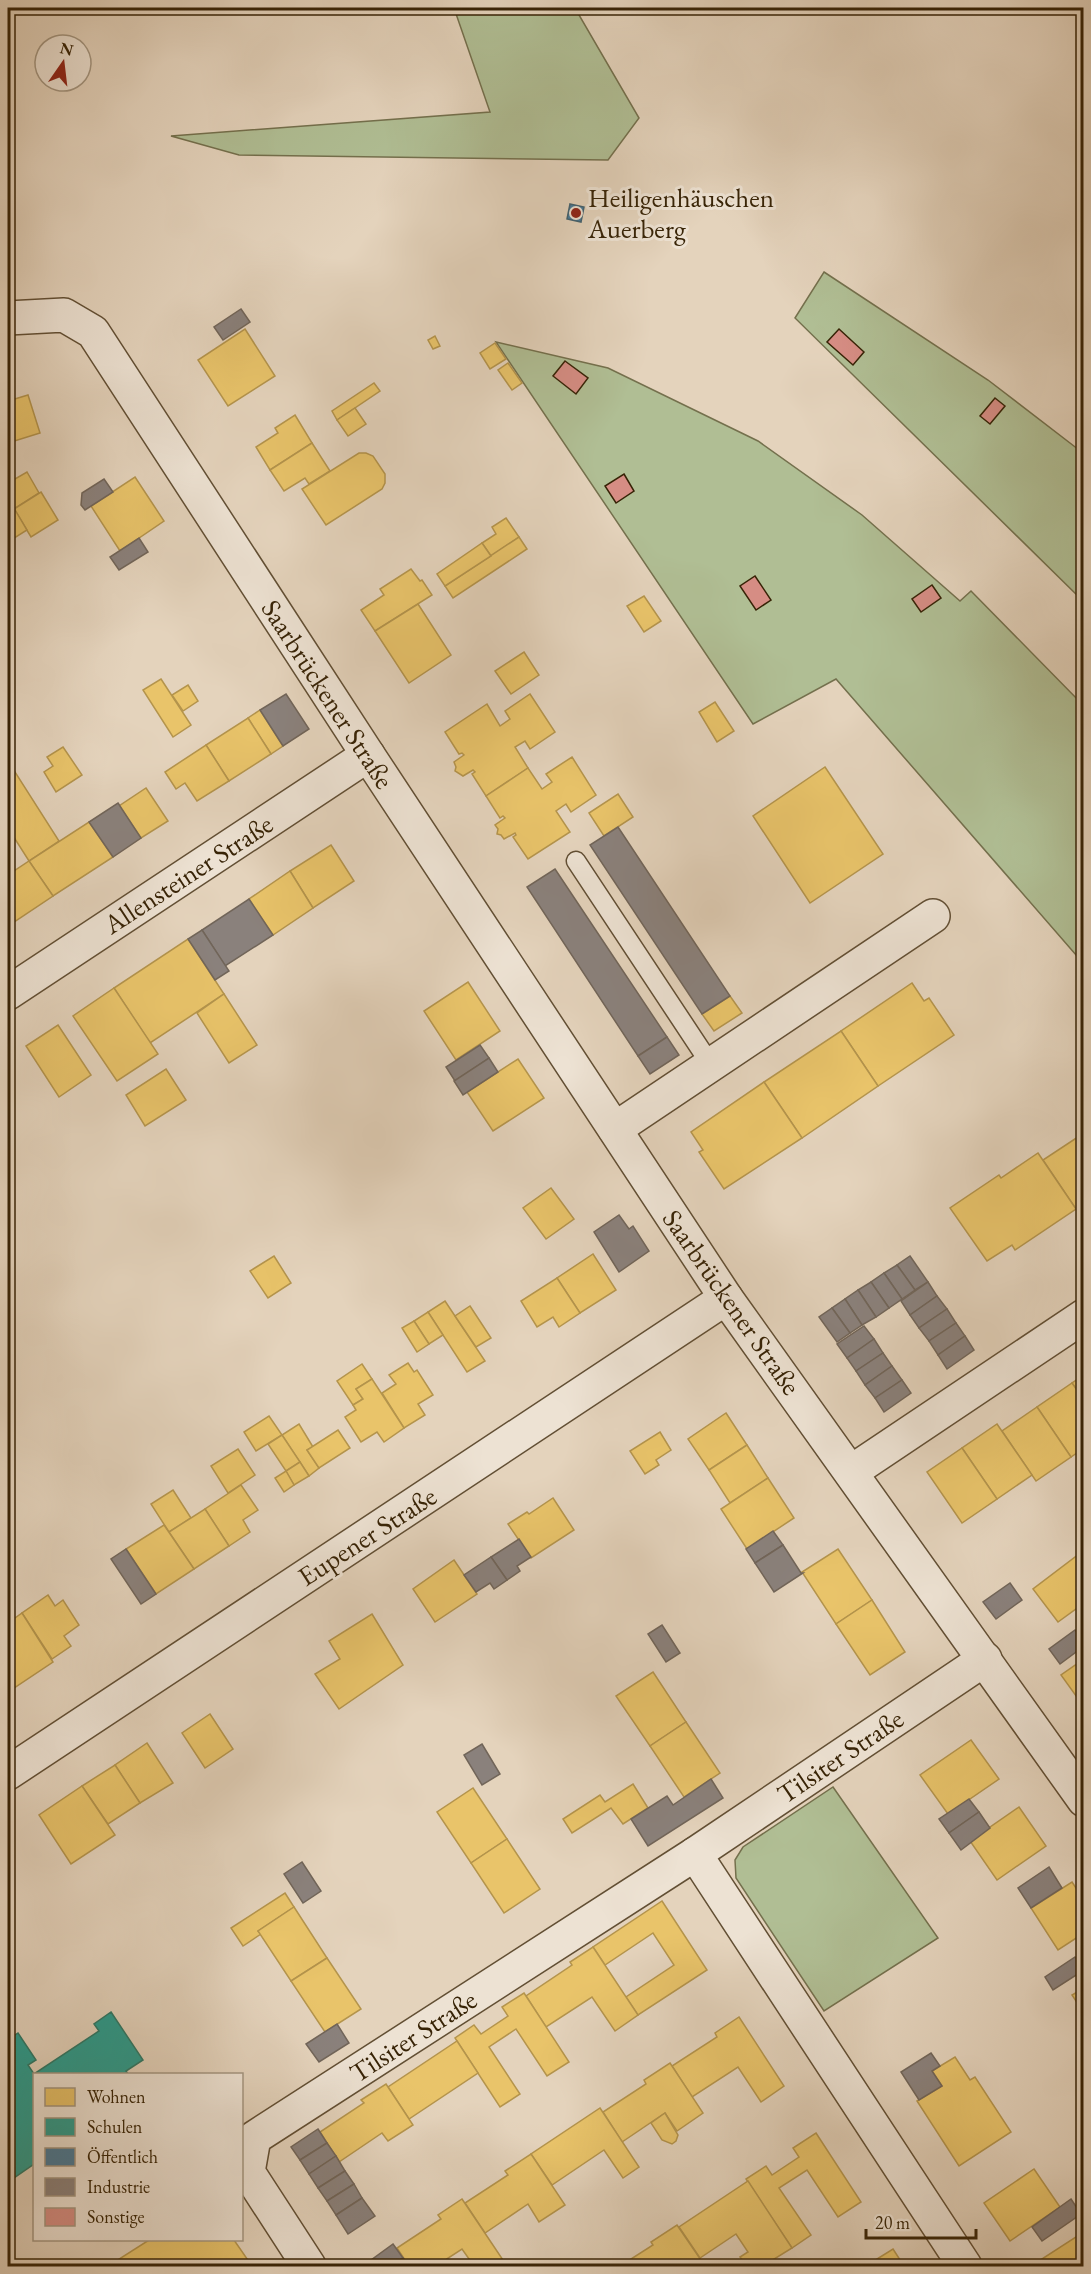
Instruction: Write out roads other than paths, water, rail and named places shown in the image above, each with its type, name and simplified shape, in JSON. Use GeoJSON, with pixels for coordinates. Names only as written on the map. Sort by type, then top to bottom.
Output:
{"type":"FeatureCollection","features":[{"type":"Feature","properties":{"kind":"street","name":"Saarbrückener Straße"},"geometry":{"type":"LineString","coordinates":[[8,318],[64,315],[93,332],[368,755],[726,1298],[985,1659],[1083,1800]]}},
{"type":"Feature","properties":{"kind":"street","name":"Allensteiner Straße"},"geometry":{"type":"LineString","coordinates":[[8,993],[368,755]]}},
{"type":"Feature","properties":{"kind":"street"},"geometry":{"type":"LineString","coordinates":[[615,1130],[933,916]]}},
{"type":"Feature","properties":{"kind":"street","name":"Eupener Straße"},"geometry":{"type":"LineString","coordinates":[[8,1773],[726,1298]]}},
{"type":"Feature","properties":{"kind":"street"},"geometry":{"type":"LineString","coordinates":[[851,1472],[1083,1316]]}},
{"type":"Feature","properties":{"kind":"street","name":"Tilsiter Straße"},"geometry":{"type":"LineString","coordinates":[[309,2266],[248,2172],[254,2139],[695,1854],[985,1659]]}},
{"type":"Feature","properties":{"kind":"street"},"geometry":{"type":"LineString","coordinates":[[695,1854],[966,2266]]}},
{"type":"Feature","properties":{"kind":"lane"},"geometry":{"type":"LineString","coordinates":[[576,861],[711,1065]]}},
{"type":"Feature","properties":{"kind":"place","name":"Heiligenhäuschen Auerberg"},"geometry":{"type":"Point","coordinates":[576,213]}}]}
